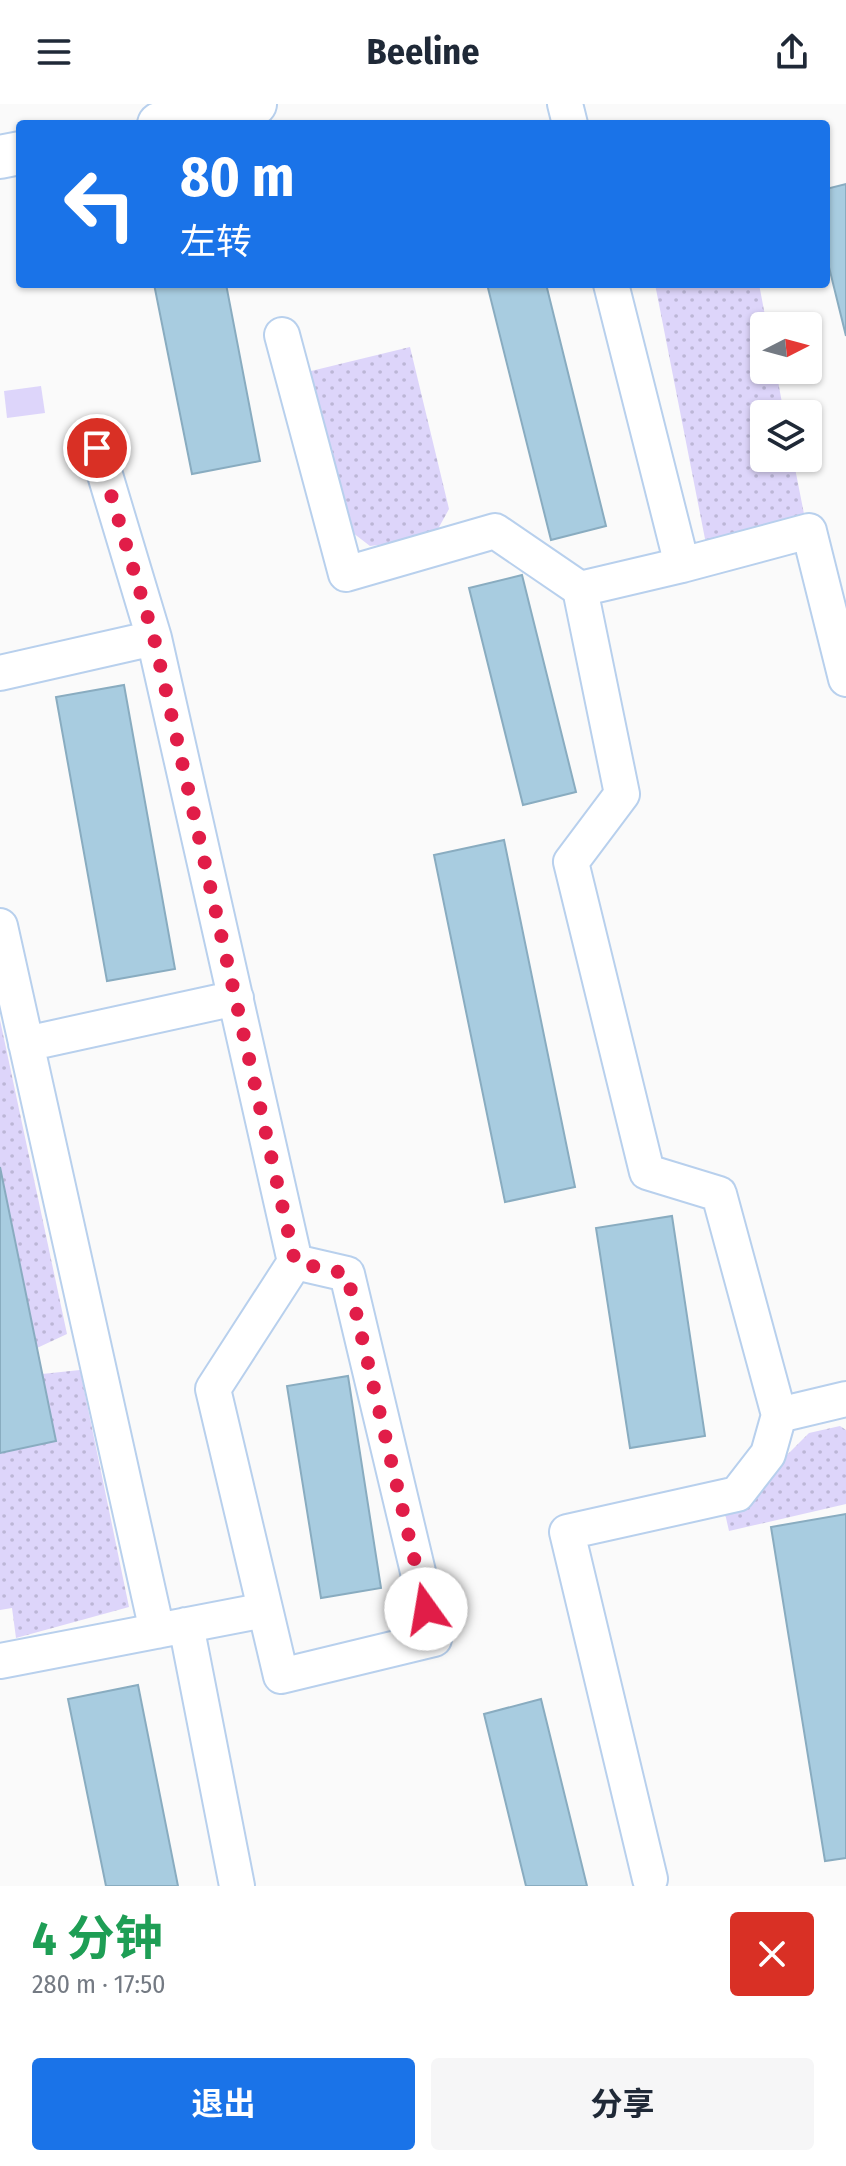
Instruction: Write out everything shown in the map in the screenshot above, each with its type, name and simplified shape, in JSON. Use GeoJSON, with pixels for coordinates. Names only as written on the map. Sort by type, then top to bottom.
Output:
{"type":"FeatureCollection","features":[{"type":"Feature","properties":{"kind":"street"},"geometry":{"type":"LineString","coordinates":[[178,120],[255,104]]}},
{"type":"Feature","properties":{"kind":"street"},"geometry":{"type":"LineString","coordinates":[[612,288],[682,565]]}},
{"type":"Feature","properties":{"kind":"street"},"geometry":{"type":"LineString","coordinates":[[282,335],[346,574],[495,531],[580,589],[622,794],[571,862],[647,1172],[719,1194],[779,1415],[768,1454],[737,1494],[567,1532],[650,1879]]}},
{"type":"Feature","properties":{"kind":"street"},"geometry":{"type":"LineString","coordinates":[[97,448],[154,638],[295,1262],[213,1389],[281,1676],[434,1639],[347,1274],[295,1262]]}},
{"type":"Feature","properties":{"kind":"street"},"geometry":{"type":"LineString","coordinates":[[580,589],[809,531],[837,602],[846,679]]}},
{"type":"Feature","properties":{"kind":"street"},"geometry":{"type":"LineString","coordinates":[[0,673],[154,638]]}},
{"type":"Feature","properties":{"kind":"street"},"geometry":{"type":"LineString","coordinates":[[0,926],[26,1044],[237,1886]]}},
{"type":"Feature","properties":{"kind":"street"},"geometry":{"type":"LineString","coordinates":[[26,1044],[236,998]]}},
{"type":"Feature","properties":{"kind":"street"},"geometry":{"type":"LineString","coordinates":[[779,1415],[846,1399]]}},
{"type":"Feature","properties":{"kind":"street"},"geometry":{"type":"LineString","coordinates":[[0,1661],[265,1610]]}},
{"type":"Feature","properties":{"kind":"shaded area"},"geometry":{"type":"Polygon","coordinates":[[[656,288],[760,288],[764,312],[750,312],[750,384],[779,384],[781,400],[750,400],[750,472],[796,472],[806,524],[706,544],[656,288]]]}},
{"type":"Feature","properties":{"kind":"shaded area"},"geometry":{"type":"Polygon","coordinates":[[[410,347],[449,509],[433,538],[370,546],[344,526],[307,372],[410,347]]]}},
{"type":"Feature","properties":{"kind":"shaded area"},"geometry":{"type":"Polygon","coordinates":[[[41,386],[45,413],[7,418],[4,391],[41,386]]]}},
{"type":"Feature","properties":{"kind":"shaded area"},"geometry":{"type":"Polygon","coordinates":[[[0,1020],[67,1334],[37,1348],[0,1167],[0,1020]]]}},
{"type":"Feature","properties":{"kind":"shaded area"},"geometry":{"type":"Polygon","coordinates":[[[80,1370],[129,1607],[16,1638],[12,1608],[0,1610],[0,1453],[42,1374],[80,1370]]]}},
{"type":"Feature","properties":{"kind":"shaded area"},"geometry":{"type":"Polygon","coordinates":[[[840,1426],[846,1430],[846,1504],[729,1531],[724,1509],[777,1465],[809,1433],[840,1426]]]}},
{"type":"Feature","properties":{"kind":"building"},"geometry":{"type":"Polygon","coordinates":[[[846,184],[846,336],[830,271],[830,188],[846,184]]]}},
{"type":"Feature","properties":{"kind":"building"},"geometry":{"type":"Polygon","coordinates":[[[155,288],[227,288],[260,461],[192,474],[155,288]]]}},
{"type":"Feature","properties":{"kind":"building"},"geometry":{"type":"Polygon","coordinates":[[[488,288],[547,288],[606,526],[551,540],[488,288]]]}},
{"type":"Feature","properties":{"kind":"building"},"geometry":{"type":"Polygon","coordinates":[[[522,575],[576,792],[523,805],[469,588],[522,575]]]}},
{"type":"Feature","properties":{"kind":"building"},"geometry":{"type":"Polygon","coordinates":[[[124,685],[175,969],[107,981],[56,697],[124,685]]]}},
{"type":"Feature","properties":{"kind":"building"},"geometry":{"type":"Polygon","coordinates":[[[504,840],[575,1187],[505,1202],[434,855],[504,840]]]}},
{"type":"Feature","properties":{"kind":"building"},"geometry":{"type":"Polygon","coordinates":[[[0,1167],[56,1441],[0,1453],[0,1167]]]}},
{"type":"Feature","properties":{"kind":"building"},"geometry":{"type":"Polygon","coordinates":[[[672,1216],[705,1436],[630,1448],[596,1228],[672,1216]]]}},
{"type":"Feature","properties":{"kind":"building"},"geometry":{"type":"Polygon","coordinates":[[[348,1376],[381,1588],[321,1598],[287,1386],[348,1376]]]}},
{"type":"Feature","properties":{"kind":"building"},"geometry":{"type":"Polygon","coordinates":[[[846,1514],[846,1858],[825,1861],[771,1527],[846,1514]]]}},
{"type":"Feature","properties":{"kind":"building"},"geometry":{"type":"Polygon","coordinates":[[[138,1685],[178,1886],[106,1886],[68,1699],[138,1685]]]}},
{"type":"Feature","properties":{"kind":"building"},"geometry":{"type":"Polygon","coordinates":[[[541,1699],[587,1886],[526,1886],[484,1714],[541,1699]]]}},
{"type":"Feature","properties":{"kind":"route"},"geometry":{"type":"LineString","coordinates":[[97,448],[154,638],[295,1262],[347,1274],[426,1609]]}}]}
